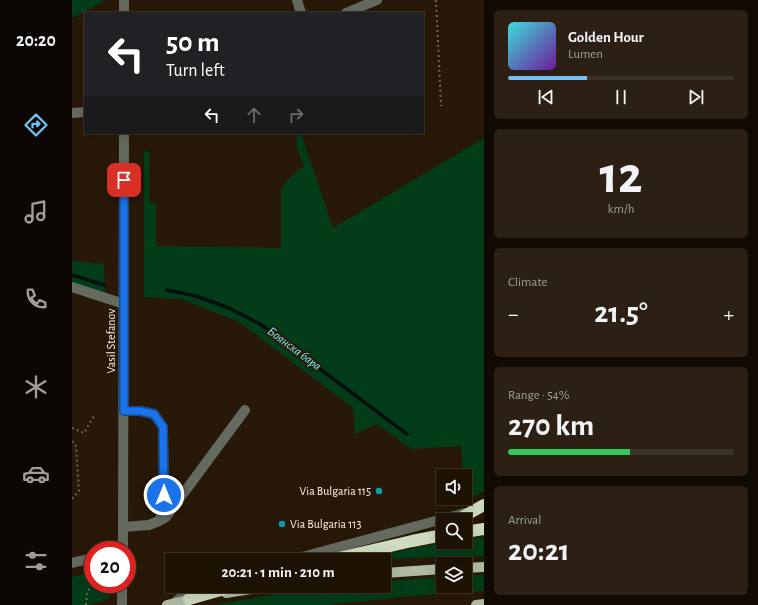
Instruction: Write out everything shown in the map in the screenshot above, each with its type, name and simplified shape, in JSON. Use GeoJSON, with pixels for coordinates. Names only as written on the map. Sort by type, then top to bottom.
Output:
{"type":"FeatureCollection","features":[{"type":"Feature","properties":{"kind":"highway"},"geometry":{"type":"LineString","coordinates":[[470,513],[479,508]]}},
{"type":"Feature","properties":{"kind":"highway"},"geometry":{"type":"LineString","coordinates":[[412,541],[436,529]]}},
{"type":"Feature","properties":{"kind":"highway"},"geometry":{"type":"LineString","coordinates":[[472,531],[484,529]]}},
{"type":"Feature","properties":{"kind":"highway"},"geometry":{"type":"LineString","coordinates":[[360,553],[436,536]]}},
{"type":"Feature","properties":{"kind":"highway"},"geometry":{"type":"LineString","coordinates":[[189,599],[210,593]]}},
{"type":"Feature","properties":{"kind":"main road"},"geometry":{"type":"LineString","coordinates":[[472,568],[484,568]]}},
{"type":"Feature","properties":{"kind":"main road"},"geometry":{"type":"LineString","coordinates":[[391,573],[436,569]]}},
{"type":"Feature","properties":{"kind":"main road"},"geometry":{"type":"LineString","coordinates":[[171,604],[189,599],[226,593]]}},
{"type":"Feature","properties":{"kind":"main road"},"geometry":{"type":"LineString","coordinates":[[476,605],[484,604]]}},
{"type":"Feature","properties":{"kind":"street"},"geometry":{"type":"LineString","coordinates":[[124,0],[124,12]]}},
{"type":"Feature","properties":{"kind":"street"},"geometry":{"type":"LineString","coordinates":[[297,0],[301,12]]}},
{"type":"Feature","properties":{"kind":"street"},"geometry":{"type":"LineString","coordinates":[[348,12],[377,0]]}},
{"type":"Feature","properties":{"kind":"street"},"geometry":{"type":"LineString","coordinates":[[72,113],[84,112]]}},
{"type":"Feature","properties":{"kind":"street","name":"Vasil Stefanov"},"geometry":{"type":"LineString","coordinates":[[123,541],[124,134]]}},
{"type":"Feature","properties":{"kind":"street"},"geometry":{"type":"LineString","coordinates":[[72,287],[124,304]]}},
{"type":"Feature","properties":{"kind":"street"},"geometry":{"type":"LineString","coordinates":[[123,527],[149,525],[166,517],[245,410]]}},
{"type":"Feature","properties":{"kind":"street"},"geometry":{"type":"LineString","coordinates":[[124,411],[140,411],[154,414],[163,427],[164,509],[159,521]]}},
{"type":"Feature","properties":{"kind":"street"},"geometry":{"type":"LineString","coordinates":[[315,553],[479,508]]}},
{"type":"Feature","properties":{"kind":"street"},"geometry":{"type":"LineString","coordinates":[[72,563],[84,560]]}},
{"type":"Feature","properties":{"kind":"street"},"geometry":{"type":"LineString","coordinates":[[171,604],[185,593]]}},
{"type":"Feature","properties":{"kind":"path"},"geometry":{"type":"LineString","coordinates":[[436,0],[441,106]]}},
{"type":"Feature","properties":{"kind":"path"},"geometry":{"type":"LineString","coordinates":[[72,428],[84,433],[95,414]]}},
{"type":"Feature","properties":{"kind":"path"},"geometry":{"type":"LineString","coordinates":[[72,441],[76,446],[79,491],[72,499]]}},
{"type":"Feature","properties":{"kind":"path"},"geometry":{"type":"LineString","coordinates":[[72,445],[76,446]]}},
{"type":"Feature","properties":{"kind":"path"},"geometry":{"type":"LineString","coordinates":[[86,605],[88,593]]}},
{"type":"Feature","properties":{"kind":"green space"},"geometry":{"type":"Polygon","coordinates":[[[72,0],[103,0],[103,2],[72,18],[72,0]]]}},
{"type":"Feature","properties":{"kind":"green space"},"geometry":{"type":"Polygon","coordinates":[[[296,134],[301,134],[333,228],[484,138],[484,491],[472,499],[472,469],[463,469],[461,446],[411,449],[377,424],[355,434],[353,408],[239,322],[181,299],[144,297],[144,151],[149,151],[149,202],[156,203],[156,246],[281,248],[281,190],[288,179],[304,166],[297,148],[296,134]]]}},
{"type":"Feature","properties":{"kind":"green space"},"geometry":{"type":"Polygon","coordinates":[[[72,261],[104,264],[105,298],[72,291],[72,261]]]}},
{"type":"Feature","properties":{"kind":"green space"},"geometry":{"type":"Polygon","coordinates":[[[484,537],[484,556],[391,559],[391,553],[436,544],[436,549],[472,549],[472,539],[484,537]]]}},
{"type":"Feature","properties":{"kind":"green space"},"geometry":{"type":"Polygon","coordinates":[[[84,574],[84,593],[110,593],[109,599],[88,605],[72,605],[72,577],[84,574]]]}},
{"type":"Feature","properties":{"kind":"green space"},"geometry":{"type":"Polygon","coordinates":[[[472,575],[484,575],[484,591],[472,592],[472,575]]]}},
{"type":"Feature","properties":{"kind":"green space"},"geometry":{"type":"Polygon","coordinates":[[[436,577],[436,593],[452,593],[328,605],[214,605],[281,593],[391,593],[391,581],[436,577]]]}},
{"type":"Feature","properties":{"kind":"waterway","name":"Боянска бара"},"geometry":{"type":"LineString","coordinates":[[72,275],[104,285]]}},
{"type":"Feature","properties":{"kind":"waterway","name":"Боянска бара"},"geometry":{"type":"LineString","coordinates":[[167,290],[196,296],[229,308],[260,324],[407,434]]}},
{"type":"Feature","properties":{"kind":"place","name":"Via Bulgaria 115"},"geometry":{"type":"Point","coordinates":[379,491]}},
{"type":"Feature","properties":{"kind":"place","name":"Via Bulgaria 113"},"geometry":{"type":"Point","coordinates":[282,524]}},
{"type":"Feature","properties":{"kind":"route"},"geometry":{"type":"LineString","coordinates":[[124,180],[124,411],[140,411],[154,414],[163,427],[164,495]]}}]}
